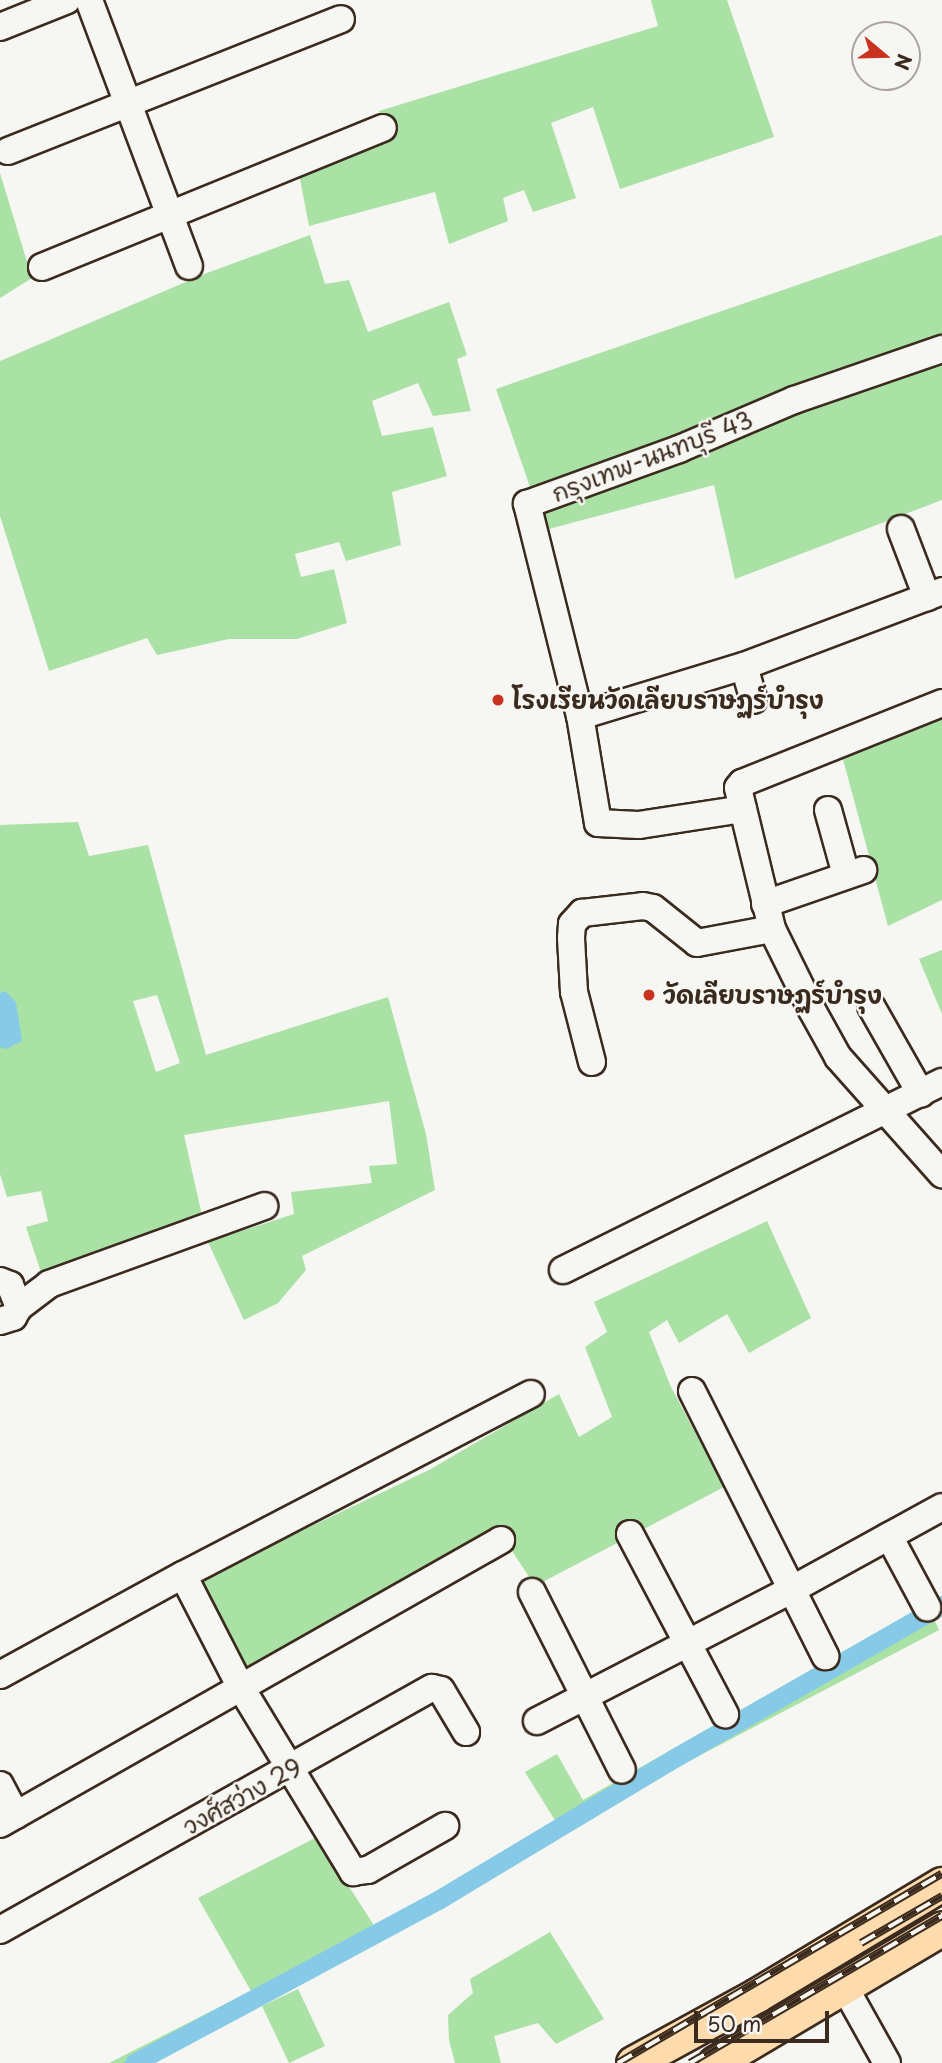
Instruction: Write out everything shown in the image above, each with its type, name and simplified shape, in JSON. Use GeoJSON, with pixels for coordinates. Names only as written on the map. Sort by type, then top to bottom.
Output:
{"type":"FeatureCollection","features":[{"type":"Feature","properties":{"kind":"main road"},"geometry":{"type":"LineString","coordinates":[[633,2063],[757,1994],[942,1884]]}},
{"type":"Feature","properties":{"kind":"main road"},"geometry":{"type":"LineString","coordinates":[[715,2063],[942,1928]]}},
{"type":"Feature","properties":{"kind":"street"},"geometry":{"type":"LineString","coordinates":[[0,27],[67,0]]}},
{"type":"Feature","properties":{"kind":"street"},"geometry":{"type":"LineString","coordinates":[[89,0],[130,102],[189,266]]}},
{"type":"Feature","properties":{"kind":"street"},"geometry":{"type":"LineString","coordinates":[[8,151],[341,19]]}},
{"type":"Feature","properties":{"kind":"street"},"geometry":{"type":"LineString","coordinates":[[42,267],[383,128]]}},
{"type":"Feature","properties":{"kind":"street","name":"กรุงเทพ-นนทบุรี 43"},"geometry":{"type":"LineString","coordinates":[[580,716],[527,504],[679,449],[794,400],[942,349]]}},
{"type":"Feature","properties":{"kind":"street"},"geometry":{"type":"LineString","coordinates":[[743,809],[638,825],[598,823],[580,716],[744,666],[937,595],[901,529]]}},
{"type":"Feature","properties":{"kind":"street"},"geometry":{"type":"LineString","coordinates":[[744,666],[754,700]]}},
{"type":"Feature","properties":{"kind":"street"},"geometry":{"type":"LineString","coordinates":[[942,703],[742,783],[738,788],[768,917],[838,1057],[942,1174]]}},
{"type":"Feature","properties":{"kind":"street"},"geometry":{"type":"LineString","coordinates":[[593,1062],[574,992],[572,924],[582,913],[643,906],[653,908],[697,943],[768,917],[854,873],[828,810]]}},
{"type":"Feature","properties":{"kind":"street"},"geometry":{"type":"LineString","coordinates":[[563,1270],[931,1088],[871,1006]]}},
{"type":"Feature","properties":{"kind":"street"},"geometry":{"type":"LineString","coordinates":[[10,1314],[50,1284],[264,1206]]}},
{"type":"Feature","properties":{"kind":"street"},"geometry":{"type":"LineString","coordinates":[[0,1281],[10,1284],[10,1314]]}},
{"type":"Feature","properties":{"kind":"street"},"geometry":{"type":"LineString","coordinates":[[692,1391],[825,1656]]}},
{"type":"Feature","properties":{"kind":"street"},"geometry":{"type":"LineString","coordinates":[[0,1675],[183,1575],[531,1394]]}},
{"type":"Feature","properties":{"kind":"street"},"geometry":{"type":"LineString","coordinates":[[537,1721],[792,1590],[942,1507]]}},
{"type":"Feature","properties":{"kind":"street"},"geometry":{"type":"LineString","coordinates":[[630,1534],[725,1714]]}},
{"type":"Feature","properties":{"kind":"street"},"geometry":{"type":"LineString","coordinates":[[889,1536],[927,1607]]}},
{"type":"Feature","properties":{"kind":"street"},"geometry":{"type":"LineString","coordinates":[[0,1785],[8,1820],[501,1540]]}},
{"type":"Feature","properties":{"kind":"street"},"geometry":{"type":"LineString","coordinates":[[183,1575],[240,1686],[346,1864],[356,1873],[368,1870],[445,1826]]}},
{"type":"Feature","properties":{"kind":"street"},"geometry":{"type":"LineString","coordinates":[[532,1592],[622,1770]]}},
{"type":"Feature","properties":{"kind":"street","name":"วงศ์สว่าง 29"},"geometry":{"type":"LineString","coordinates":[[0,1930],[432,1688],[441,1690],[466,1732]]}},
{"type":"Feature","properties":{"kind":"street"},"geometry":{"type":"LineString","coordinates":[[844,1986],[887,2063]]}},
{"type":"Feature","properties":{"kind":"green space"},"geometry":{"type":"Polygon","coordinates":[[[651,0],[727,0],[774,137],[620,189],[593,107],[551,123],[576,198],[533,212],[524,190],[503,198],[508,221],[449,244],[435,192],[309,226],[299,174],[390,141],[379,111],[658,26],[651,0]]]}},
{"type":"Feature","properties":{"kind":"green space"},"geometry":{"type":"Polygon","coordinates":[[[0,173],[32,278],[0,298],[0,173]]]}},
{"type":"Feature","properties":{"kind":"green space"},"geometry":{"type":"Polygon","coordinates":[[[310,235],[325,284],[349,280],[368,332],[449,302],[467,355],[457,359],[471,411],[433,416],[418,383],[372,401],[382,436],[433,427],[447,476],[392,492],[401,545],[346,561],[339,542],[295,554],[301,577],[334,569],[347,623],[297,639],[229,639],[157,655],[147,638],[49,671],[0,516],[0,361],[207,273],[310,235]]]}},
{"type":"Feature","properties":{"kind":"green space"},"geometry":{"type":"Polygon","coordinates":[[[942,235],[942,500],[735,579],[714,485],[545,530],[496,389],[942,235]]]}},
{"type":"Feature","properties":{"kind":"green space"},"geometry":{"type":"Polygon","coordinates":[[[942,713],[942,900],[888,926],[841,752],[942,713]]]}},
{"type":"Feature","properties":{"kind":"green space"},"geometry":{"type":"Polygon","coordinates":[[[78,822],[89,856],[148,845],[206,1055],[388,997],[426,1134],[435,1190],[302,1256],[306,1270],[278,1303],[244,1320],[208,1242],[294,1214],[291,1192],[372,1183],[369,1166],[397,1164],[389,1101],[184,1135],[203,1220],[42,1275],[26,1227],[48,1221],[41,1191],[7,1197],[0,1174],[0,825],[78,822]],[[157,995],[133,1001],[156,1072],[180,1063],[157,995]]]}},
{"type":"Feature","properties":{"kind":"green space"},"geometry":{"type":"Polygon","coordinates":[[[942,950],[942,1014],[919,959],[942,950]]]}},
{"type":"Feature","properties":{"kind":"green space"},"geometry":{"type":"Polygon","coordinates":[[[767,1221],[811,1318],[749,1353],[727,1314],[679,1343],[667,1320],[649,1332],[671,1387],[724,1487],[535,1586],[501,1534],[248,1670],[200,1586],[207,1576],[429,1470],[559,1394],[579,1437],[612,1417],[585,1347],[607,1332],[594,1302],[767,1221]]]}},
{"type":"Feature","properties":{"kind":"green space"},"geometry":{"type":"Polygon","coordinates":[[[915,1611],[934,1619],[939,1630],[676,1768],[390,1936],[153,2063],[109,2063],[251,1991],[198,1898],[317,1837],[375,1927],[556,1822],[525,1772],[557,1754],[583,1800],[915,1611]]]}},
{"type":"Feature","properties":{"kind":"green space"},"geometry":{"type":"Polygon","coordinates":[[[550,1932],[604,2019],[556,2044],[538,2023],[494,2036],[501,2063],[455,2063],[449,2040],[448,2015],[473,1993],[470,1979],[550,1932]]]}},
{"type":"Feature","properties":{"kind":"green space"},"geometry":{"type":"Polygon","coordinates":[[[298,1989],[325,2046],[289,2063],[262,2006],[298,1989]]]}},
{"type":"Feature","properties":{"kind":"water"},"geometry":{"type":"Polygon","coordinates":[[[5,991],[16,1002],[22,1041],[6,1049],[0,1047],[0,993],[5,991]]]}},
{"type":"Feature","properties":{"kind":"waterway"},"geometry":{"type":"LineString","coordinates":[[134,2063],[438,1900],[678,1756],[942,1605]]}},
{"type":"Feature","properties":{"kind":"railway"},"geometry":{"type":"LineString","coordinates":[[618,2063],[942,1874]]}},
{"type":"Feature","properties":{"kind":"railway"},"geometry":{"type":"LineString","coordinates":[[861,1943],[942,1896]]}},
{"type":"Feature","properties":{"kind":"railway"},"geometry":{"type":"LineString","coordinates":[[690,2063],[942,1916]]}},
{"type":"Feature","properties":{"kind":"place","name":"โรงเรียนวัดเลียบราษฏร์บำรุง"},"geometry":{"type":"Point","coordinates":[498,700]}},
{"type":"Feature","properties":{"kind":"place","name":"วัดเลียบราษฏร์บำรุง"},"geometry":{"type":"Point","coordinates":[649,995]}}]}
